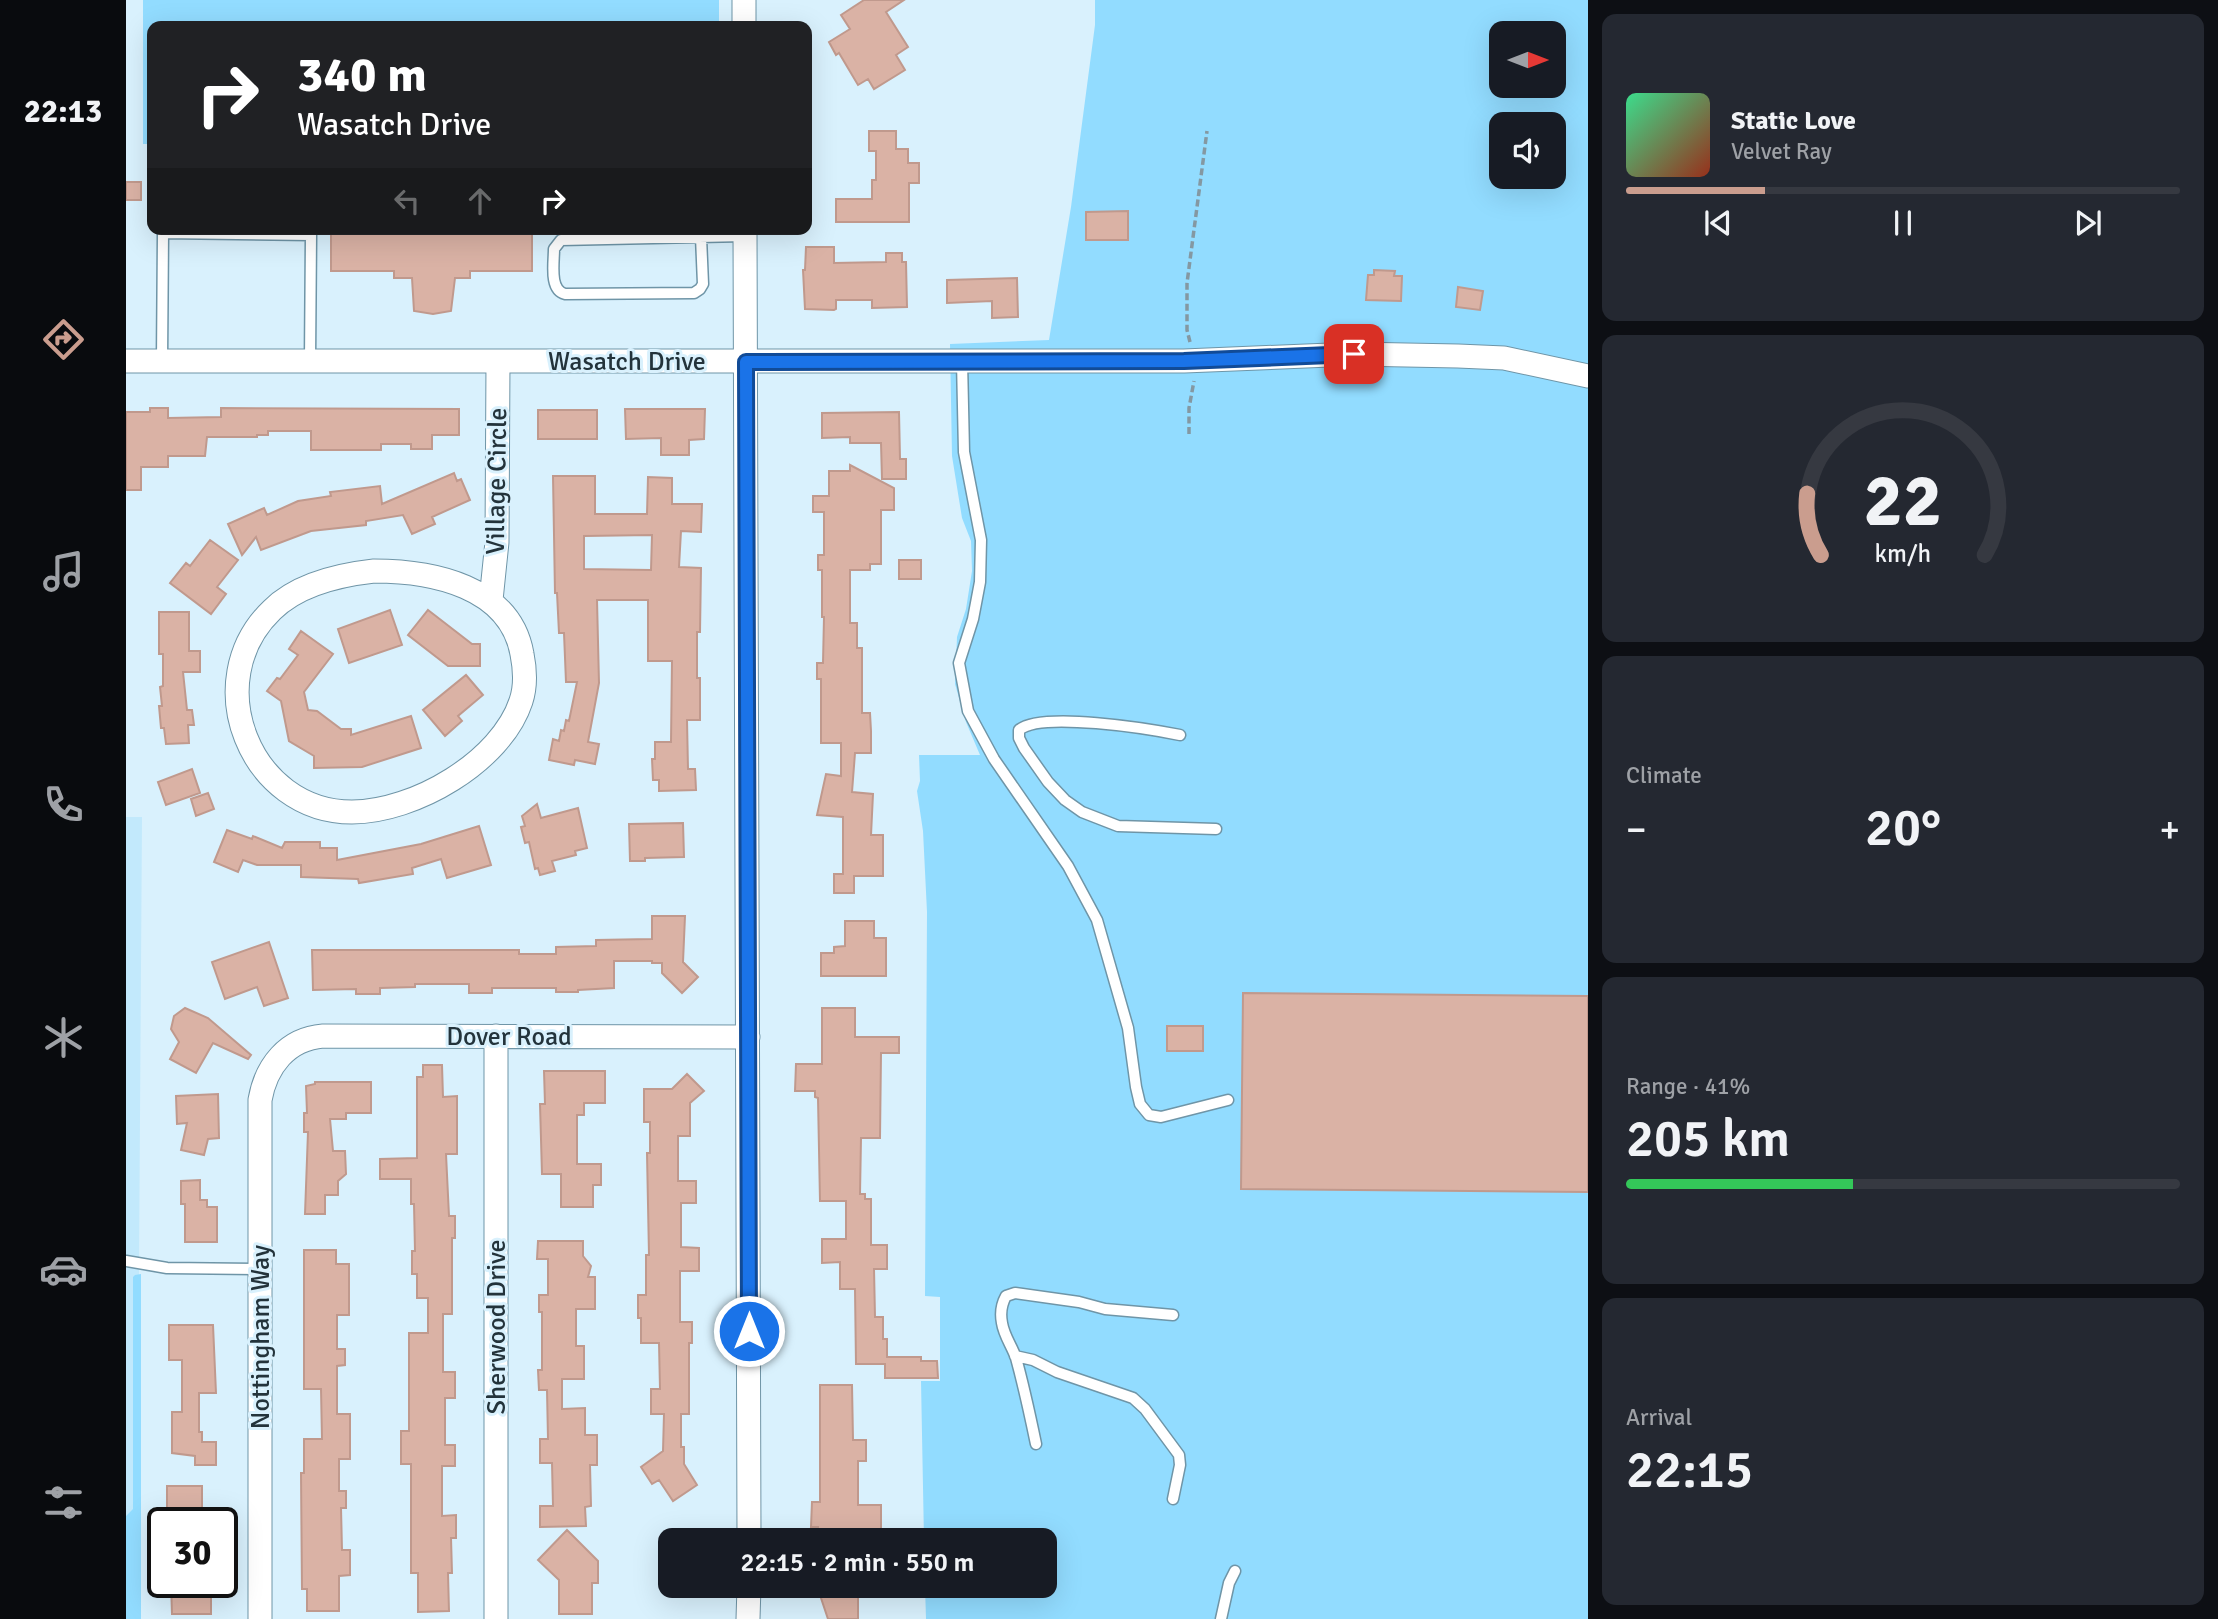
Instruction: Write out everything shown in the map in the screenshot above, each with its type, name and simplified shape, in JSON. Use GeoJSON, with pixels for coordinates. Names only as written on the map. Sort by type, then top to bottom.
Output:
{"type":"FeatureCollection","features":[{"type":"Feature","properties":{"kind":"street"},"geometry":{"type":"LineString","coordinates":[[744,0],[744,21]]}},
{"type":"Feature","properties":{"kind":"street"},"geometry":{"type":"LineString","coordinates":[[745,235],[748,1528]]}},
{"type":"Feature","properties":{"kind":"street","name":"Wasatch Drive"},"geometry":{"type":"LineString","coordinates":[[126,361],[1184,361],[1354,354],[1504,358],[1588,376]]}},
{"type":"Feature","properties":{"kind":"street","name":"Village Circle"},"geometry":{"type":"LineString","coordinates":[[491,600],[497,542],[498,361]]}},
{"type":"Feature","properties":{"kind":"street","name":"Village Circle"},"geometry":{"type":"LineString","coordinates":[[374,571],[394,571],[450,582],[491,600],[505,614],[517,635],[524,665],[521,700],[503,733],[453,780],[429,794],[390,807],[361,811],[333,810],[296,796],[264,769],[250,749],[241,729],[237,708],[240,665],[247,644],[258,625],[273,608],[290,596],[332,578],[374,571]]}},
{"type":"Feature","properties":{"kind":"street","name":"Sherwood Drive"},"geometry":{"type":"LineString","coordinates":[[496,1036],[496,1619]]}},
{"type":"Feature","properties":{"kind":"street","name":"Dover Road"},"geometry":{"type":"LineString","coordinates":[[278,1059],[294,1044],[313,1037],[748,1037]]}},
{"type":"Feature","properties":{"kind":"street","name":"Nottingham Way"},"geometry":{"type":"LineString","coordinates":[[260,1619],[260,1100],[266,1078],[278,1059]]}},
{"type":"Feature","properties":{"kind":"street"},"geometry":{"type":"LineString","coordinates":[[748,1598],[748,1619]]}},
{"type":"Feature","properties":{"kind":"lane"},"geometry":{"type":"LineString","coordinates":[[162,361],[163,235]]}},
{"type":"Feature","properties":{"kind":"lane"},"geometry":{"type":"LineString","coordinates":[[310,361],[311,235]]}},
{"type":"Feature","properties":{"kind":"lane"},"geometry":{"type":"LineString","coordinates":[[701,237],[703,284],[694,293],[565,294],[559,293],[555,288],[554,249],[561,240],[719,235]]}},
{"type":"Feature","properties":{"kind":"lane"},"geometry":{"type":"LineString","coordinates":[[962,361],[964,452],[981,540],[980,582],[973,619],[959,663],[968,711],[994,759],[1068,866],[1097,920],[1128,1028],[1140,1104],[1149,1115],[1161,1117],[1228,1100]]}},
{"type":"Feature","properties":{"kind":"lane"},"geometry":{"type":"LineString","coordinates":[[1180,735],[1110,723],[1042,722],[1026,724],[1019,730],[1019,738],[1041,773],[1065,800],[1082,812],[1118,826],[1216,829]]}},
{"type":"Feature","properties":{"kind":"lane"},"geometry":{"type":"LineString","coordinates":[[126,1261],[167,1268],[260,1269]]}},
{"type":"Feature","properties":{"kind":"lane"},"geometry":{"type":"LineString","coordinates":[[1036,1444],[1015,1356],[1004,1333],[1000,1309],[1006,1296],[1015,1293],[1079,1302],[1105,1309],[1173,1315]]}},
{"type":"Feature","properties":{"kind":"lane"},"geometry":{"type":"LineString","coordinates":[[1015,1356],[1033,1360],[1057,1372],[1133,1398],[1145,1409],[1179,1455],[1180,1465],[1173,1499]]}},
{"type":"Feature","properties":{"kind":"lane"},"geometry":{"type":"LineString","coordinates":[[1221,1619],[1229,1583],[1235,1571]]}},
{"type":"Feature","properties":{"kind":"path"},"geometry":{"type":"LineString","coordinates":[[1191,344],[1187,330],[1187,283],[1207,131]]}},
{"type":"Feature","properties":{"kind":"path"},"geometry":{"type":"LineString","coordinates":[[1189,434],[1189,408],[1194,380]]}},
{"type":"Feature","properties":{"kind":"shaded area"},"geometry":{"type":"Polygon","coordinates":[[[143,0],[719,0],[719,21],[147,21],[147,144],[143,144],[143,0]]]}},
{"type":"Feature","properties":{"kind":"shaded area"},"geometry":{"type":"Polygon","coordinates":[[[1095,0],[1588,0],[1588,1619],[926,1619],[925,1598],[1057,1598],[1057,1528],[924,1528],[921,1381],[940,1381],[940,1297],[925,1296],[927,912],[923,831],[917,791],[920,781],[919,755],[980,755],[966,722],[955,684],[957,637],[966,609],[972,571],[971,541],[962,518],[952,456],[950,344],[1049,340],[1071,207],[1095,25],[1095,0]]]}},
{"type":"Feature","properties":{"kind":"shaded area"},"geometry":{"type":"Polygon","coordinates":[[[126,817],[142,817],[139,1269],[141,1619],[126,1619],[126,817]]]}},
{"type":"Feature","properties":{"kind":"shaded area"},"geometry":{"type":"Polygon","coordinates":[[[141,1274],[141,1619],[126,1619],[126,1516],[133,1509],[133,1277],[141,1274]]]}},
{"type":"Feature","properties":{"kind":"building"},"geometry":{"type":"Polygon","coordinates":[[[864,0],[904,0],[886,12],[908,47],[896,55],[905,70],[874,89],[868,79],[858,85],[839,53],[836,55],[829,42],[850,29],[841,15],[864,0]]]}},
{"type":"Feature","properties":{"kind":"building"},"geometry":{"type":"Polygon","coordinates":[[[869,131],[896,131],[896,149],[908,149],[908,163],[919,163],[919,183],[909,183],[909,222],[836,222],[836,199],[872,199],[872,180],[876,180],[876,151],[869,151],[869,131]]]}},
{"type":"Feature","properties":{"kind":"building"},"geometry":{"type":"Polygon","coordinates":[[[126,182],[141,182],[141,200],[126,200],[126,182]]]}},
{"type":"Feature","properties":{"kind":"building"},"geometry":{"type":"Polygon","coordinates":[[[1128,211],[1128,240],[1086,240],[1086,212],[1128,211]]]}},
{"type":"Feature","properties":{"kind":"building"},"geometry":{"type":"Polygon","coordinates":[[[331,235],[532,235],[532,271],[470,271],[470,278],[455,278],[451,311],[433,314],[414,311],[412,278],[394,278],[394,271],[331,271],[331,235]]]}},
{"type":"Feature","properties":{"kind":"building"},"geometry":{"type":"Polygon","coordinates":[[[806,247],[834,247],[834,263],[886,262],[886,253],[902,253],[902,262],[906,262],[907,307],[872,308],[872,300],[836,300],[834,310],[805,309],[803,270],[806,247]]]}},
{"type":"Feature","properties":{"kind":"building"},"geometry":{"type":"Polygon","coordinates":[[[1374,270],[1395,271],[1394,276],[1402,276],[1401,301],[1366,300],[1368,275],[1374,275],[1374,270]]]}},
{"type":"Feature","properties":{"kind":"building"},"geometry":{"type":"Polygon","coordinates":[[[1017,278],[1018,317],[992,318],[992,301],[947,303],[947,280],[1017,278]]]}},
{"type":"Feature","properties":{"kind":"building"},"geometry":{"type":"Polygon","coordinates":[[[1458,287],[1483,291],[1480,310],[1456,307],[1458,287]]]}},
{"type":"Feature","properties":{"kind":"building"},"geometry":{"type":"Polygon","coordinates":[[[150,408],[168,408],[168,418],[221,417],[221,408],[459,409],[459,435],[432,435],[432,449],[411,449],[411,444],[381,444],[381,450],[311,450],[311,431],[268,431],[268,435],[257,437],[207,437],[205,456],[168,456],[168,467],[141,467],[141,490],[126,490],[126,412],[150,412],[150,408]]]}},
{"type":"Feature","properties":{"kind":"building"},"geometry":{"type":"Polygon","coordinates":[[[625,409],[705,409],[704,439],[689,440],[689,455],[661,455],[661,438],[626,439],[625,409]]]}},
{"type":"Feature","properties":{"kind":"building"},"geometry":{"type":"Polygon","coordinates":[[[538,410],[597,410],[597,439],[538,439],[538,410]]]}},
{"type":"Feature","properties":{"kind":"building"},"geometry":{"type":"Polygon","coordinates":[[[899,412],[900,459],[906,459],[906,479],[882,479],[881,443],[850,443],[850,437],[822,438],[822,413],[899,412]]]}},
{"type":"Feature","properties":{"kind":"building"},"geometry":{"type":"Polygon","coordinates":[[[850,465],[894,488],[894,510],[881,510],[881,564],[870,564],[870,570],[850,570],[850,623],[857,623],[857,648],[862,648],[862,713],[870,713],[871,731],[871,753],[855,753],[852,792],[873,794],[871,835],[883,835],[883,876],[854,876],[854,893],[834,893],[834,874],[843,874],[843,817],[817,815],[826,774],[841,776],[841,743],[821,743],[821,679],[817,679],[817,663],[823,663],[824,617],[822,570],[818,570],[818,555],[824,555],[824,512],[813,512],[813,496],[829,496],[829,471],[850,471],[850,465]]]}},
{"type":"Feature","properties":{"kind":"building"},"geometry":{"type":"Polygon","coordinates":[[[454,473],[457,481],[461,479],[470,500],[432,517],[435,524],[412,534],[403,515],[366,521],[366,525],[311,531],[261,550],[256,537],[242,555],[228,524],[264,508],[267,515],[298,501],[331,496],[330,492],[380,486],[382,504],[454,473]]]}},
{"type":"Feature","properties":{"kind":"building"},"geometry":{"type":"Polygon","coordinates":[[[553,476],[595,476],[595,514],[647,514],[648,477],[672,478],[672,504],[702,504],[701,532],[681,531],[679,567],[701,568],[700,632],[697,632],[700,720],[687,720],[688,769],[695,769],[696,790],[659,791],[659,780],[653,780],[652,759],[655,759],[655,742],[671,742],[672,661],[648,661],[648,600],[597,600],[599,683],[588,742],[599,744],[595,764],[575,760],[574,765],[549,760],[553,739],[559,741],[566,720],[569,721],[577,682],[566,682],[564,633],[559,633],[555,593],[553,476]],[[652,535],[584,536],[584,569],[651,570],[652,535]]]}},
{"type":"Feature","properties":{"kind":"building"},"geometry":{"type":"Polygon","coordinates":[[[210,540],[238,560],[217,587],[226,594],[211,614],[170,583],[186,563],[190,566],[210,540]]]}},
{"type":"Feature","properties":{"kind":"building"},"geometry":{"type":"Polygon","coordinates":[[[899,560],[921,560],[921,579],[899,579],[899,560]]]}},
{"type":"Feature","properties":{"kind":"building"},"geometry":{"type":"Polygon","coordinates":[[[390,610],[402,645],[349,663],[338,629],[390,610]]]}},
{"type":"Feature","properties":{"kind":"building"},"geometry":{"type":"Polygon","coordinates":[[[428,610],[472,644],[480,644],[480,666],[448,666],[408,635],[428,610]]]}},
{"type":"Feature","properties":{"kind":"building"},"geometry":{"type":"Polygon","coordinates":[[[159,612],[189,612],[189,651],[200,651],[200,672],[183,672],[187,710],[192,710],[194,725],[188,725],[189,743],[166,744],[164,728],[161,728],[159,706],[162,706],[160,687],[163,686],[163,654],[159,654],[159,612]]]}},
{"type":"Feature","properties":{"kind":"building"},"geometry":{"type":"Polygon","coordinates":[[[301,631],[333,654],[304,692],[308,710],[317,711],[341,729],[351,729],[351,735],[411,716],[421,748],[362,767],[314,768],[314,756],[289,741],[281,701],[267,691],[298,655],[289,649],[301,631]]]}},
{"type":"Feature","properties":{"kind":"building"},"geometry":{"type":"Polygon","coordinates":[[[466,675],[483,695],[458,716],[462,721],[445,736],[423,710],[466,675]]]}},
{"type":"Feature","properties":{"kind":"building"},"geometry":{"type":"Polygon","coordinates":[[[192,769],[200,793],[166,805],[158,782],[192,769]]]}},
{"type":"Feature","properties":{"kind":"building"},"geometry":{"type":"Polygon","coordinates":[[[208,793],[214,809],[196,816],[191,799],[208,793]]]}},
{"type":"Feature","properties":{"kind":"building"},"geometry":{"type":"Polygon","coordinates":[[[537,804],[541,818],[578,808],[587,848],[575,851],[576,855],[552,861],[555,871],[540,875],[538,868],[535,869],[529,842],[525,843],[521,827],[525,826],[522,816],[537,804]]]}},
{"type":"Feature","properties":{"kind":"building"},"geometry":{"type":"Polygon","coordinates":[[[683,823],[684,857],[630,861],[629,824],[683,823]]]}},
{"type":"Feature","properties":{"kind":"building"},"geometry":{"type":"Polygon","coordinates":[[[479,826],[491,865],[447,878],[441,859],[412,868],[413,874],[359,883],[358,879],[301,877],[301,865],[257,865],[243,860],[238,872],[214,862],[227,830],[252,839],[253,836],[282,848],[285,842],[320,842],[320,848],[337,848],[337,860],[421,844],[479,826]]]}},
{"type":"Feature","properties":{"kind":"building"},"geometry":{"type":"Polygon","coordinates":[[[652,916],[685,916],[683,962],[698,977],[682,993],[662,973],[662,963],[652,961],[614,961],[614,988],[578,992],[556,992],[556,988],[492,988],[492,993],[469,993],[469,984],[415,984],[415,987],[380,988],[380,994],[356,994],[356,989],[313,990],[312,950],[519,950],[519,954],[556,954],[556,947],[596,946],[596,940],[652,939],[652,916]]]}},
{"type":"Feature","properties":{"kind":"building"},"geometry":{"type":"Polygon","coordinates":[[[845,921],[874,921],[874,938],[886,938],[886,976],[821,976],[821,953],[834,953],[834,947],[845,946],[845,921]]]}},
{"type":"Feature","properties":{"kind":"building"},"geometry":{"type":"Polygon","coordinates":[[[269,942],[288,998],[264,1006],[257,987],[225,999],[212,962],[269,942]]]}},
{"type":"Feature","properties":{"kind":"building"},"geometry":{"type":"Polygon","coordinates":[[[1243,993],[1588,996],[1588,1192],[1241,1189],[1243,993]]]}},
{"type":"Feature","properties":{"kind":"building"},"geometry":{"type":"Polygon","coordinates":[[[185,1008],[208,1018],[251,1055],[248,1059],[213,1043],[196,1073],[170,1059],[179,1042],[171,1029],[174,1016],[185,1008]]]}},
{"type":"Feature","properties":{"kind":"building"},"geometry":{"type":"Polygon","coordinates":[[[822,1008],[855,1008],[855,1037],[899,1037],[899,1053],[881,1053],[880,1138],[861,1138],[860,1194],[865,1194],[865,1199],[871,1199],[871,1245],[887,1245],[887,1269],[874,1269],[875,1317],[883,1317],[883,1339],[887,1339],[887,1357],[921,1357],[921,1361],[937,1361],[938,1378],[885,1378],[885,1364],[856,1364],[855,1289],[840,1289],[840,1262],[822,1263],[822,1239],[846,1239],[846,1201],[820,1201],[818,1098],[815,1097],[815,1091],[795,1091],[796,1064],[822,1064],[822,1008]]]}},
{"type":"Feature","properties":{"kind":"building"},"geometry":{"type":"Polygon","coordinates":[[[1167,1026],[1203,1026],[1203,1051],[1167,1051],[1167,1026]]]}},
{"type":"Feature","properties":{"kind":"building"},"geometry":{"type":"Polygon","coordinates":[[[423,1065],[442,1065],[443,1097],[457,1096],[457,1154],[446,1154],[449,1216],[455,1216],[455,1238],[452,1238],[452,1314],[443,1314],[443,1372],[455,1372],[455,1398],[445,1398],[445,1445],[455,1445],[455,1466],[442,1466],[442,1516],[456,1515],[456,1538],[451,1538],[449,1611],[418,1612],[418,1573],[411,1573],[411,1464],[401,1464],[401,1431],[409,1431],[409,1333],[428,1333],[428,1298],[417,1298],[417,1274],[412,1274],[412,1251],[415,1251],[411,1179],[380,1179],[380,1159],[417,1158],[417,1077],[423,1077],[423,1065]]]}},
{"type":"Feature","properties":{"kind":"building"},"geometry":{"type":"Polygon","coordinates":[[[544,1071],[605,1071],[605,1103],[584,1103],[584,1115],[577,1115],[577,1164],[601,1164],[601,1185],[593,1185],[593,1207],[561,1207],[561,1174],[542,1174],[540,1104],[545,1104],[544,1071]]]}},
{"type":"Feature","properties":{"kind":"building"},"geometry":{"type":"Polygon","coordinates":[[[687,1074],[704,1091],[690,1103],[690,1136],[678,1136],[678,1181],[696,1181],[696,1203],[681,1203],[681,1247],[699,1248],[699,1271],[680,1271],[680,1322],[692,1322],[692,1343],[689,1343],[689,1414],[681,1414],[681,1447],[684,1447],[684,1464],[697,1485],[673,1501],[659,1480],[652,1484],[641,1467],[663,1451],[664,1414],[651,1414],[651,1389],[660,1389],[659,1343],[641,1343],[641,1318],[638,1318],[638,1295],[646,1295],[646,1255],[649,1255],[647,1153],[650,1153],[650,1122],[644,1122],[644,1089],[672,1089],[687,1074]]]}},
{"type":"Feature","properties":{"kind":"building"},"geometry":{"type":"Polygon","coordinates":[[[315,1082],[371,1082],[371,1113],[346,1113],[346,1119],[330,1119],[333,1151],[345,1151],[346,1174],[338,1181],[338,1195],[325,1195],[325,1214],[305,1214],[308,1132],[304,1132],[304,1113],[307,1113],[306,1086],[315,1082]]]}},
{"type":"Feature","properties":{"kind":"building"},"geometry":{"type":"Polygon","coordinates":[[[218,1094],[219,1138],[208,1139],[204,1155],[181,1150],[187,1123],[177,1124],[176,1096],[218,1094]]]}},
{"type":"Feature","properties":{"kind":"building"},"geometry":{"type":"Polygon","coordinates":[[[200,1180],[200,1200],[207,1200],[207,1207],[217,1207],[217,1242],[185,1242],[185,1204],[181,1204],[181,1181],[200,1180]]]}},
{"type":"Feature","properties":{"kind":"building"},"geometry":{"type":"Polygon","coordinates":[[[538,1241],[583,1241],[583,1256],[591,1266],[588,1277],[595,1277],[595,1309],[576,1309],[576,1346],[584,1346],[584,1379],[562,1379],[562,1409],[585,1408],[585,1435],[597,1435],[597,1465],[590,1465],[591,1506],[585,1507],[586,1526],[540,1527],[540,1506],[553,1506],[552,1463],[540,1463],[540,1439],[548,1439],[547,1390],[539,1390],[538,1370],[542,1370],[542,1312],[539,1312],[539,1295],[548,1295],[548,1259],[537,1259],[538,1241]]]}},
{"type":"Feature","properties":{"kind":"building"},"geometry":{"type":"Polygon","coordinates":[[[304,1250],[336,1250],[336,1264],[349,1264],[349,1315],[337,1315],[337,1349],[345,1349],[345,1365],[337,1366],[337,1414],[350,1414],[350,1459],[339,1459],[339,1491],[346,1491],[346,1508],[341,1508],[342,1550],[350,1550],[350,1575],[339,1576],[339,1611],[307,1611],[307,1589],[302,1589],[301,1473],[304,1473],[304,1439],[322,1439],[321,1389],[304,1389],[304,1250]]]}},
{"type":"Feature","properties":{"kind":"building"},"geometry":{"type":"Polygon","coordinates":[[[169,1325],[213,1325],[216,1393],[199,1393],[199,1432],[202,1432],[202,1442],[216,1442],[216,1465],[195,1465],[195,1456],[172,1453],[172,1412],[182,1412],[182,1360],[169,1360],[169,1325]]]}},
{"type":"Feature","properties":{"kind":"building"},"geometry":{"type":"Polygon","coordinates":[[[820,1385],[852,1385],[853,1440],[866,1440],[866,1461],[858,1461],[858,1505],[881,1505],[881,1528],[811,1527],[812,1502],[820,1502],[820,1385]]]}},
{"type":"Feature","properties":{"kind":"building"},"geometry":{"type":"Polygon","coordinates":[[[167,1486],[202,1486],[202,1507],[167,1507],[167,1486]]]}},
{"type":"Feature","properties":{"kind":"building"},"geometry":{"type":"Polygon","coordinates":[[[567,1530],[598,1561],[598,1583],[592,1583],[592,1614],[559,1614],[559,1580],[538,1560],[567,1530]]]}},
{"type":"Feature","properties":{"kind":"building"},"geometry":{"type":"Polygon","coordinates":[[[172,1598],[211,1598],[211,1614],[172,1614],[172,1598]]]}},
{"type":"Feature","properties":{"kind":"building"},"geometry":{"type":"Polygon","coordinates":[[[821,1598],[858,1598],[858,1619],[828,1619],[821,1598]]]}},
{"type":"Feature","properties":{"kind":"route"},"geometry":{"type":"LineString","coordinates":[[749,1331],[746,362],[1184,361],[1354,354]]}}]}
